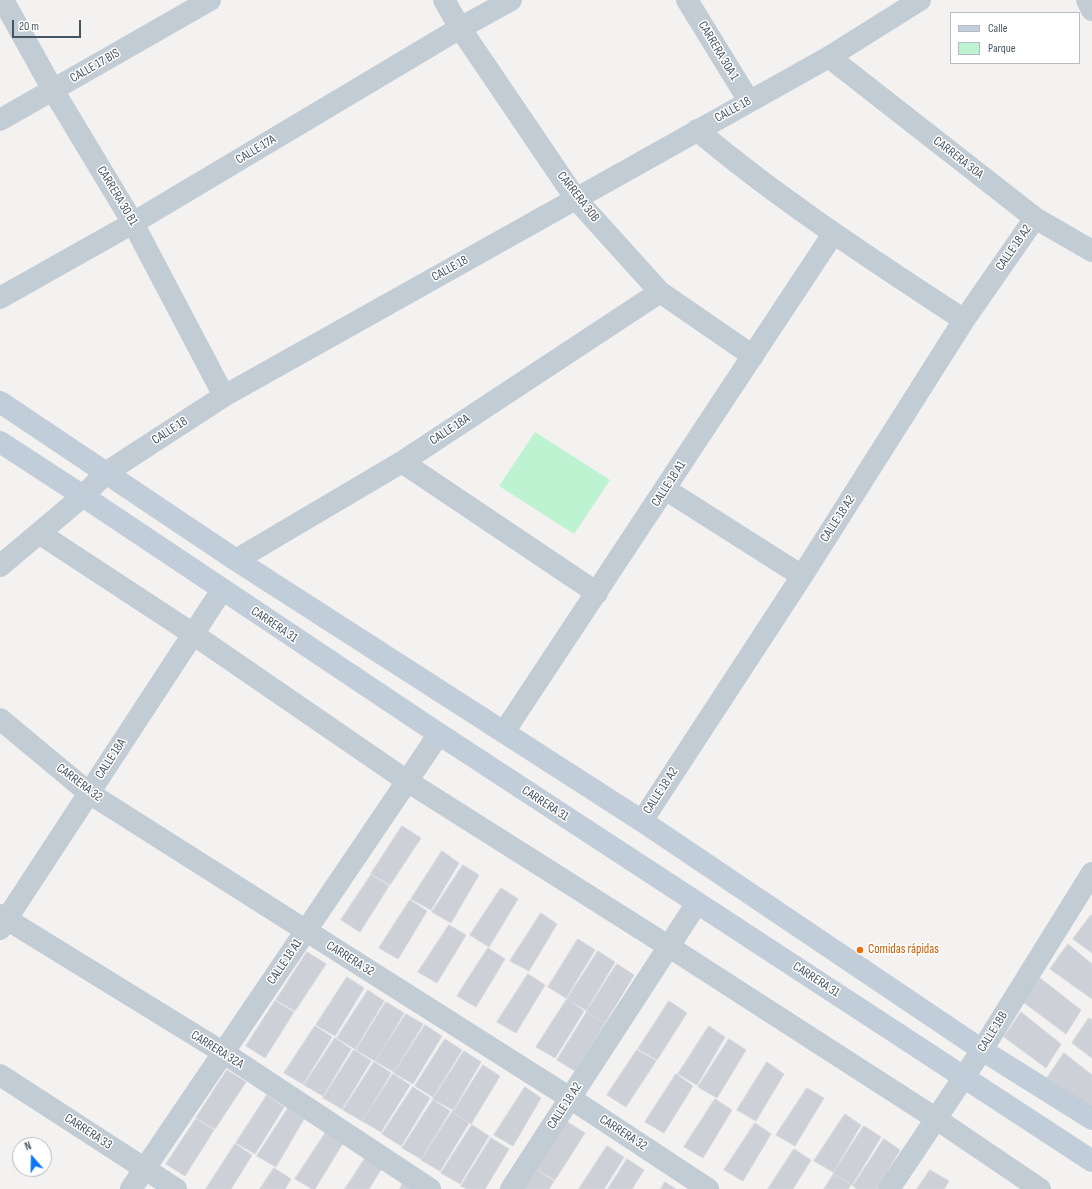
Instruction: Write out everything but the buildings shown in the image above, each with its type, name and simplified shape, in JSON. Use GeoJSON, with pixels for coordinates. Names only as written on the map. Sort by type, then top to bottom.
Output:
{"type":"FeatureCollection","features":[{"type":"Feature","properties":{"kind":"main road"},"geometry":{"type":"LineString","coordinates":[[0,402],[107,472],[236,560],[642,821],[982,1050],[1092,1119]]}},
{"type":"Feature","properties":{"kind":"main road","name":"CARRERA 31"},"geometry":{"type":"LineString","coordinates":[[0,442],[438,734],[1092,1161]]}},
{"type":"Feature","properties":{"kind":"street","name":"CARRERA 30 B1"},"geometry":{"type":"LineString","coordinates":[[3,0],[53,90],[133,223],[224,396]]}},
{"type":"Feature","properties":{"kind":"street","name":"CALLE 17 BIS"},"geometry":{"type":"LineString","coordinates":[[0,120],[210,0]]}},
{"type":"Feature","properties":{"kind":"street","name":"CARRERA 30B"},"geometry":{"type":"LineString","coordinates":[[444,0],[460,28],[576,200],[660,292],[753,356]]}},
{"type":"Feature","properties":{"kind":"street","name":"CALLE 17A"},"geometry":{"type":"LineString","coordinates":[[0,298],[133,223],[460,28],[511,0]]}},
{"type":"Feature","properties":{"kind":"street","name":"CARRERA 30A 1"},"geometry":{"type":"LineString","coordinates":[[687,0],[749,101]]}},
{"type":"Feature","properties":{"kind":"street","name":"CALLE 18"},"geometry":{"type":"LineString","coordinates":[[0,566],[83,496],[107,472],[224,396],[829,57],[894,7],[920,0]]}},
{"type":"Feature","properties":{"kind":"street"},"geometry":{"type":"LineString","coordinates":[[1087,0],[1092,10]]}},
{"type":"Feature","properties":{"kind":"street","name":"CARRERA 30A"},"geometry":{"type":"LineString","coordinates":[[829,57],[1034,218],[1092,251]]}},
{"type":"Feature","properties":{"kind":"street"},"geometry":{"type":"LineString","coordinates":[[697,130],[734,161],[833,234],[964,320]]}},
{"type":"Feature","properties":{"kind":"street","name":"CALLE 18 A2"},"geometry":{"type":"LineString","coordinates":[[642,821],[802,576],[964,320],[1034,218]]}},
{"type":"Feature","properties":{"kind":"street","name":"CALLE 18 A1"},"geometry":{"type":"LineString","coordinates":[[504,732],[833,234]]}},
{"type":"Feature","properties":{"kind":"street","name":"CALLE 18A"},"geometry":{"type":"LineString","coordinates":[[236,560],[402,462],[660,292]]}},
{"type":"Feature","properties":{"kind":"street"},"geometry":{"type":"LineString","coordinates":[[402,462],[597,593]]}},
{"type":"Feature","properties":{"kind":"street"},"geometry":{"type":"LineString","coordinates":[[665,489],[802,576]]}},
{"type":"Feature","properties":{"kind":"street"},"geometry":{"type":"LineString","coordinates":[[39,533],[193,634],[407,781],[668,946],[935,1118],[1040,1189]]}},
{"type":"Feature","properties":{"kind":"street","name":"CALLE 18A"},"geometry":{"type":"LineString","coordinates":[[2,921],[222,590]]}},
{"type":"Feature","properties":{"kind":"street","name":"CARRERA 32"},"geometry":{"type":"LineString","coordinates":[[0,719],[89,792],[570,1098],[708,1189]]}},
{"type":"Feature","properties":{"kind":"street","name":"CALLE 18 A1"},"geometry":{"type":"LineString","coordinates":[[131,1189],[438,734]]}},
{"type":"Feature","properties":{"kind":"street","name":"CALLE 18B"},"geometry":{"type":"LineString","coordinates":[[888,1189],[982,1050],[1092,873]]}},
{"type":"Feature","properties":{"kind":"street","name":"CALLE 18 A2"},"geometry":{"type":"LineString","coordinates":[[511,1189],[696,903]]}},
{"type":"Feature","properties":{"kind":"street","name":"CARRERA 32A"},"geometry":{"type":"LineString","coordinates":[[2,921],[224,1053],[430,1189]]}},
{"type":"Feature","properties":{"kind":"street","name":"CARRERA 33"},"geometry":{"type":"LineString","coordinates":[[0,1075],[176,1189]]}},
{"type":"Feature","properties":{"kind":"green space"},"geometry":{"type":"Polygon","coordinates":[[[535,432],[610,480],[574,534],[499,486],[535,432]]]}},
{"type":"Feature","properties":{"kind":"place","name":"Comidas rápidas"},"geometry":{"type":"Point","coordinates":[860,950]}}]}
